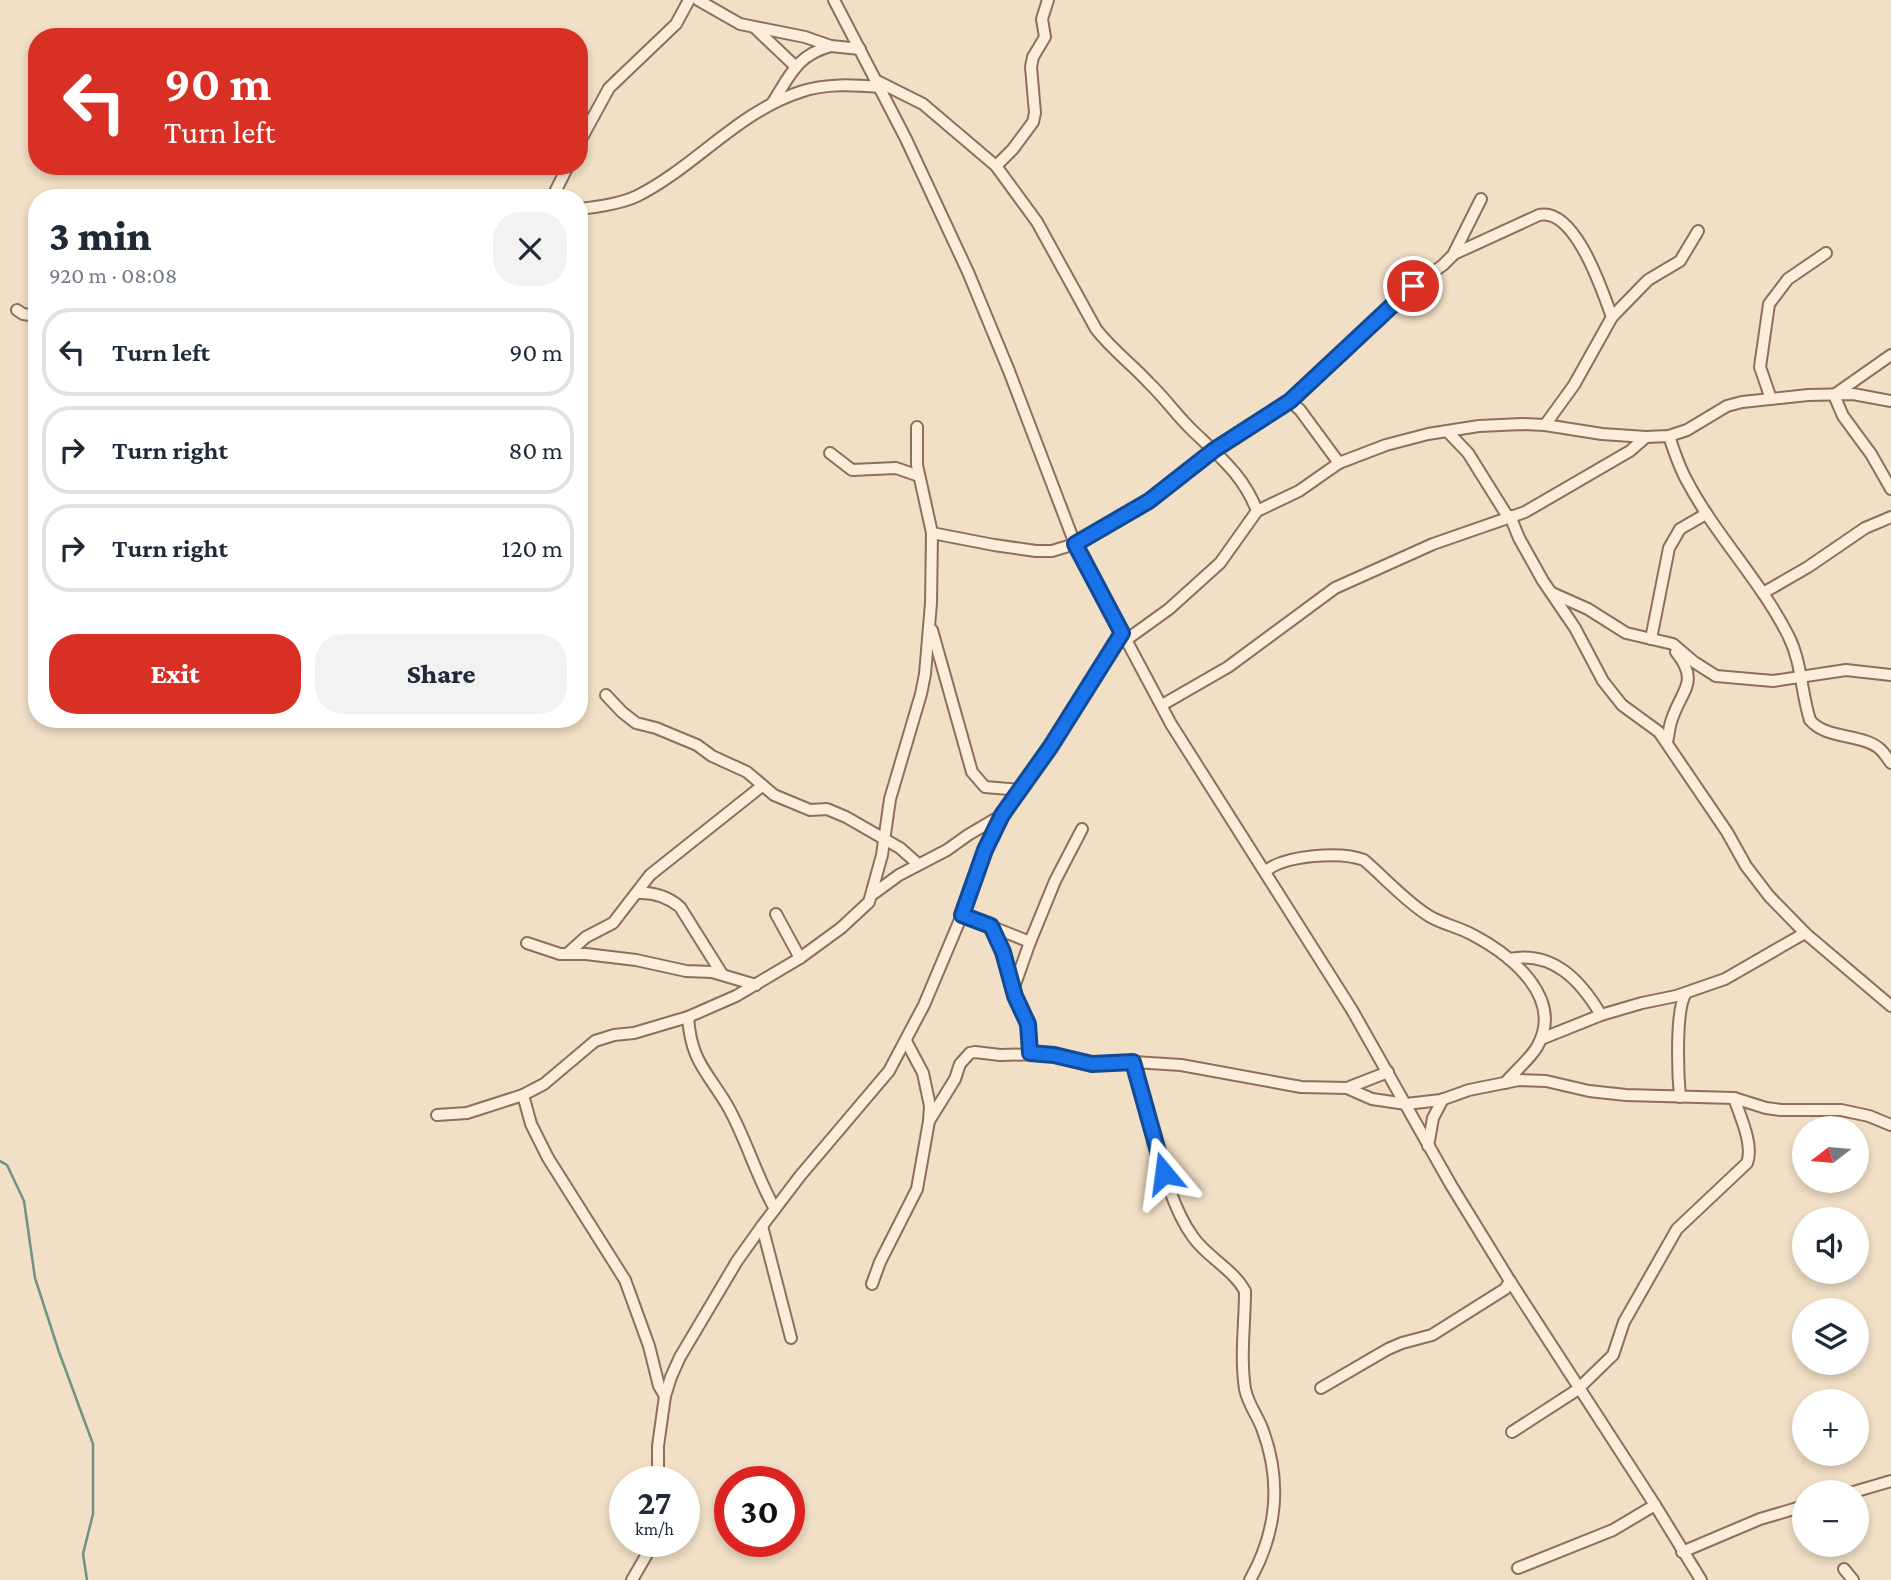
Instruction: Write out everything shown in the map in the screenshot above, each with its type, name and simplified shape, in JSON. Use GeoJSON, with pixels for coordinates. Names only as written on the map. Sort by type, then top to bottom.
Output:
{"type":"FeatureCollection","features":[{"type":"Feature","properties":{"kind":"street"},"geometry":{"type":"LineString","coordinates":[[588,126],[609,88],[676,24],[689,0]]}},
{"type":"Feature","properties":{"kind":"street"},"geometry":{"type":"LineString","coordinates":[[698,0],[732,20],[755,28],[805,37],[831,46],[860,49]]}},
{"type":"Feature","properties":{"kind":"street"},"geometry":{"type":"LineString","coordinates":[[834,0],[879,84],[968,272],[1075,544],[1181,743],[1266,871],[1510,1281],[1656,1505],[1700,1580]]}},
{"type":"Feature","properties":{"kind":"street"},"geometry":{"type":"LineString","coordinates":[[996,166],[1013,149],[1035,118],[1031,67],[1033,57],[1045,37],[1042,19],[1048,0]]}},
{"type":"Feature","properties":{"kind":"street"},"geometry":{"type":"LineString","coordinates":[[755,28],[796,66]]}},
{"type":"Feature","properties":{"kind":"street"},"geometry":{"type":"LineString","coordinates":[[772,104],[806,55],[831,46]]}},
{"type":"Feature","properties":{"kind":"street"},"geometry":{"type":"LineString","coordinates":[[588,208],[641,194],[659,184],[772,104],[803,91],[829,86],[879,84],[923,104],[996,166],[1037,222],[1100,335],[1120,358],[1148,381],[1242,480],[1257,511]]}},
{"type":"Feature","properties":{"kind":"street"},"geometry":{"type":"LineString","coordinates":[[1453,254],[1481,199]]}},
{"type":"Feature","properties":{"kind":"street"},"geometry":{"type":"LineString","coordinates":[[932,533],[1036,551],[1052,551],[1075,544],[1149,501],[1214,450],[1290,401],[1404,294],[1453,254],[1539,215],[1550,214],[1559,218],[1577,238],[1598,279],[1612,317]]}},
{"type":"Feature","properties":{"kind":"street"},"geometry":{"type":"LineString","coordinates":[[1545,425],[1574,385],[1612,317],[1640,287],[1680,261],[1698,231]]}},
{"type":"Feature","properties":{"kind":"street"},"geometry":{"type":"LineString","coordinates":[[1771,399],[1760,367],[1769,304],[1788,279],[1826,253]]}},
{"type":"Feature","properties":{"kind":"street"},"geometry":{"type":"LineString","coordinates":[[17,310],[28,315]]}},
{"type":"Feature","properties":{"kind":"street"},"geometry":{"type":"LineString","coordinates":[[1834,395],[1891,355]]}},
{"type":"Feature","properties":{"kind":"street"},"geometry":{"type":"LineString","coordinates":[[658,1466],[665,1396],[680,1357],[737,1261],[762,1226],[800,1175],[877,1087],[906,1041],[924,1005],[962,915],[985,850],[1002,815],[1124,637],[1170,609],[1220,563],[1257,511],[1299,491],[1339,463],[1386,445],[1447,431],[1479,426],[1545,425],[1646,437],[1669,436],[1687,429],[1727,405],[1808,395],[1863,395],[1891,401]]}},
{"type":"Feature","properties":{"kind":"street"},"geometry":{"type":"LineString","coordinates":[[1834,395],[1843,416],[1871,454],[1891,489]]}},
{"type":"Feature","properties":{"kind":"street"},"geometry":{"type":"LineString","coordinates":[[1290,401],[1300,410],[1339,463]]}},
{"type":"Feature","properties":{"kind":"street"},"geometry":{"type":"LineString","coordinates":[[873,894],[885,839],[890,799],[923,685],[930,622],[932,533],[919,476],[917,427]]}},
{"type":"Feature","properties":{"kind":"street"},"geometry":{"type":"LineString","coordinates":[[1447,431],[1468,453],[1509,517],[1603,681],[1622,705],[1650,724],[1667,742],[1727,832],[1746,866],[1769,896],[1805,933],[1891,1006]]}},
{"type":"Feature","properties":{"kind":"street"},"geometry":{"type":"LineString","coordinates":[[1669,436],[1686,479],[1706,514],[1763,593],[1788,636],[1802,677],[1807,710],[1812,723],[1822,729],[1873,744],[1891,764]]}},
{"type":"Feature","properties":{"kind":"street"},"geometry":{"type":"LineString","coordinates":[[1162,705],[1228,667],[1335,588],[1433,544],[1525,512],[1630,452],[1646,437]]}},
{"type":"Feature","properties":{"kind":"street"},"geometry":{"type":"LineString","coordinates":[[830,453],[852,470],[896,468],[919,476]]}},
{"type":"Feature","properties":{"kind":"street"},"geometry":{"type":"LineString","coordinates":[[1651,639],[1669,548],[1680,528],[1706,514]]}},
{"type":"Feature","properties":{"kind":"street"},"geometry":{"type":"LineString","coordinates":[[1763,593],[1808,567],[1865,528],[1891,517]]}},
{"type":"Feature","properties":{"kind":"street"},"geometry":{"type":"LineString","coordinates":[[1552,593],[1588,609],[1626,633],[1673,644],[1694,663],[1716,676],[1773,681],[1846,670],[1891,675]]}},
{"type":"Feature","properties":{"kind":"street"},"geometry":{"type":"LineString","coordinates":[[930,622],[972,772],[985,787],[1021,790]]}},
{"type":"Feature","properties":{"kind":"street"},"geometry":{"type":"LineString","coordinates":[[1667,742],[1672,718],[1689,681],[1687,668],[1668,642]]}},
{"type":"Feature","properties":{"kind":"street"},"geometry":{"type":"LineString","coordinates":[[606,695],[632,720],[697,745],[712,756],[747,772],[774,795],[810,810],[835,811],[907,853],[918,864]]}},
{"type":"Feature","properties":{"kind":"street"},"geometry":{"type":"LineString","coordinates":[[568,954],[586,937],[613,923],[650,875],[762,786]]}},
{"type":"Feature","properties":{"kind":"street"},"geometry":{"type":"LineString","coordinates":[[436,1115],[467,1113],[523,1096],[544,1084],[595,1041],[688,1017],[756,985],[800,958],[862,910],[873,894],[1002,815]]}},
{"type":"Feature","properties":{"kind":"street"},"geometry":{"type":"LineString","coordinates":[[1013,990],[1055,881],[1082,829]]}},
{"type":"Feature","properties":{"kind":"street"},"geometry":{"type":"LineString","coordinates":[[1266,871],[1273,865],[1308,858],[1353,856],[1364,860],[1428,915],[1472,934],[1509,959],[1528,976],[1538,993],[1545,1019],[1541,1040],[1506,1083]]}},
{"type":"Feature","properties":{"kind":"street"},"geometry":{"type":"LineString","coordinates":[[637,893],[658,894],[680,907],[722,974]]}},
{"type":"Feature","properties":{"kind":"street"},"geometry":{"type":"LineString","coordinates":[[776,914],[800,958]]}},
{"type":"Feature","properties":{"kind":"street"},"geometry":{"type":"LineString","coordinates":[[962,915],[1030,942]]}},
{"type":"Feature","properties":{"kind":"street"},"geometry":{"type":"LineString","coordinates":[[991,926],[1028,1024],[1030,1053]]}},
{"type":"Feature","properties":{"kind":"street"},"geometry":{"type":"LineString","coordinates":[[1541,1040],[1601,1015],[1686,993],[1725,979],[1805,933]]}},
{"type":"Feature","properties":{"kind":"street"},"geometry":{"type":"LineString","coordinates":[[527,943],[552,953],[604,956],[686,971],[722,974],[756,985]]}},
{"type":"Feature","properties":{"kind":"street"},"geometry":{"type":"LineString","coordinates":[[1509,959],[1522,957],[1558,965],[1581,984],[1601,1015]]}},
{"type":"Feature","properties":{"kind":"street"},"geometry":{"type":"LineString","coordinates":[[1680,1097],[1677,1043],[1680,1007],[1686,993]]}},
{"type":"Feature","properties":{"kind":"street"},"geometry":{"type":"LineString","coordinates":[[688,1017],[691,1043],[698,1063],[726,1105],[775,1209]]}},
{"type":"Feature","properties":{"kind":"street"},"geometry":{"type":"LineString","coordinates":[[873,1284],[880,1262],[919,1185],[929,1121],[930,1106],[923,1073],[906,1041]]}},
{"type":"Feature","properties":{"kind":"street"},"geometry":{"type":"LineString","coordinates":[[929,1121],[955,1079],[960,1064],[970,1053],[981,1052],[1054,1055],[1092,1064],[1133,1062],[1204,1068],[1277,1084],[1348,1088],[1372,1099],[1406,1104],[1443,1099],[1455,1093],[1519,1080],[1546,1082],[1589,1091],[1734,1098],[1781,1110],[1827,1109],[1853,1112],[1891,1125]]}},
{"type":"Feature","properties":{"kind":"street"},"geometry":{"type":"LineString","coordinates":[[1133,1062],[1164,1173],[1181,1215],[1197,1243],[1238,1279],[1245,1292],[1242,1360],[1245,1386],[1251,1408],[1263,1430],[1274,1485],[1270,1538],[1250,1580]]}},
{"type":"Feature","properties":{"kind":"street"},"geometry":{"type":"LineString","coordinates":[[1348,1088],[1388,1072]]}},
{"type":"Feature","properties":{"kind":"street"},"geometry":{"type":"LineString","coordinates":[[523,1096],[531,1124],[548,1158],[625,1280],[649,1346],[659,1386],[665,1396]]}},
{"type":"Feature","properties":{"kind":"street"},"geometry":{"type":"LineString","coordinates":[[1512,1433],[1580,1388],[1612,1354],[1624,1322],[1677,1229],[1747,1163],[1748,1143],[1734,1098]]}},
{"type":"Feature","properties":{"kind":"street"},"geometry":{"type":"LineString","coordinates":[[1428,1146],[1433,1118],[1443,1099]]}},
{"type":"Feature","properties":{"kind":"street"},"geometry":{"type":"LineString","coordinates":[[762,1226],[791,1338]]}},
{"type":"Feature","properties":{"kind":"street"},"geometry":{"type":"LineString","coordinates":[[1321,1388],[1388,1349],[1445,1328],[1505,1289],[1510,1281]]}},
{"type":"Feature","properties":{"kind":"street"},"geometry":{"type":"LineString","coordinates":[[1869,1487],[1891,1481]]}},
{"type":"Feature","properties":{"kind":"street"},"geometry":{"type":"LineString","coordinates":[[1518,1568],[1613,1530],[1656,1505]]}},
{"type":"Feature","properties":{"kind":"street"},"geometry":{"type":"LineString","coordinates":[[1682,1552],[1760,1519],[1792,1510]]}},
{"type":"Feature","properties":{"kind":"street"},"geometry":{"type":"LineString","coordinates":[[632,1580],[645,1557]]}},
{"type":"Feature","properties":{"kind":"street"},"geometry":{"type":"LineString","coordinates":[[1844,1569],[1853,1580]]}},
{"type":"Feature","properties":{"kind":"waterway"},"geometry":{"type":"LineString","coordinates":[[0,1161],[7,1165],[24,1201],[35,1278],[93,1444],[93,1514],[83,1554],[87,1580]]}},
{"type":"Feature","properties":{"kind":"route"},"geometry":{"type":"LineString","coordinates":[[1164,1173],[1133,1062],[1092,1064],[1054,1055],[1030,1053],[1028,1024],[1010,982],[1000,943],[991,926],[962,915],[985,850],[1002,815],[1051,746],[1122,633],[1075,544],[1149,501],[1214,450],[1290,401],[1413,286]]}}]}
